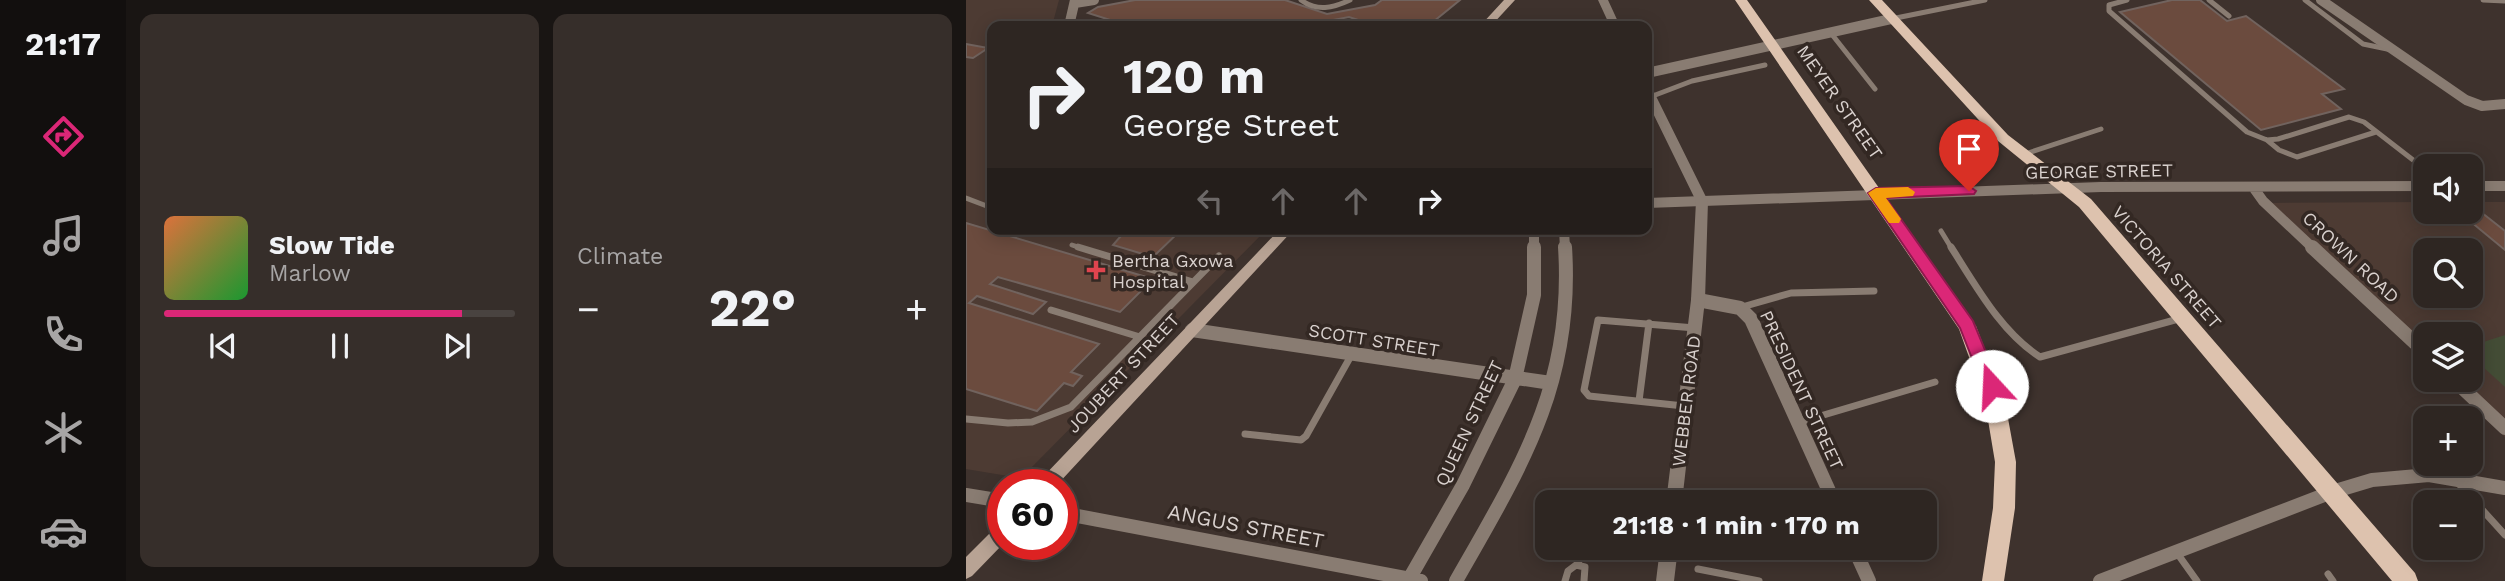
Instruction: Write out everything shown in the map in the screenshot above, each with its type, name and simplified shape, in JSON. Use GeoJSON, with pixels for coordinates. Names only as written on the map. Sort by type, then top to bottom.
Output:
{"type":"FeatureCollection","features":[{"type":"Feature","properties":{"kind":"main road"},"geometry":{"type":"LineString","coordinates":[[1490,21],[1510,0]]}},
{"type":"Feature","properties":{"kind":"main road","name":"MEYER STREET"},"geometry":{"type":"LineString","coordinates":[[1741,0],[1967,326],[1992,386],[2000,418],[2006,485],[1993,581]]}},
{"type":"Feature","properties":{"kind":"main road","name":"VICTORIA STREET"},"geometry":{"type":"LineString","coordinates":[[1875,0],[2003,138],[2085,203],[2407,581]]}},
{"type":"Feature","properties":{"kind":"main road","name":"JOUBERT STREET"},"geometry":{"type":"LineString","coordinates":[[1061,469],[1282,235]]}},
{"type":"Feature","properties":{"kind":"main road"},"geometry":{"type":"LineString","coordinates":[[966,570],[987,548]]}},
{"type":"Feature","properties":{"kind":"street"},"geometry":{"type":"LineString","coordinates":[[1070,21],[1075,2],[1094,0]]}},
{"type":"Feature","properties":{"kind":"street"},"geometry":{"type":"LineString","coordinates":[[1603,0],[1613,21]]}},
{"type":"Feature","properties":{"kind":"street"},"geometry":{"type":"LineString","coordinates":[[2321,0],[2466,100],[2482,106],[2505,104]]}},
{"type":"Feature","properties":{"kind":"street"},"geometry":{"type":"LineString","coordinates":[[1652,72],[1891,19]]}},
{"type":"Feature","properties":{"kind":"street"},"geometry":{"type":"LineString","coordinates":[[1652,100],[1702,201],[1698,300]]}},
{"type":"Feature","properties":{"kind":"street","name":"GEORGE STREET"},"geometry":{"type":"LineString","coordinates":[[1652,203],[2066,188],[2413,186]]}},
{"type":"Feature","properties":{"kind":"street"},"geometry":{"type":"LineString","coordinates":[[2483,186],[2505,186]]}},
{"type":"Feature","properties":{"kind":"street","name":"CROWN ROAD"},"geometry":{"type":"LineString","coordinates":[[2253,187],[2263,201],[2413,341]]}},
{"type":"Feature","properties":{"kind":"street","name":"QUEEN STREET"},"geometry":{"type":"LineString","coordinates":[[1413,580],[1515,379],[1534,295],[1535,235]]}},
{"type":"Feature","properties":{"kind":"street"},"geometry":{"type":"LineString","coordinates":[[1456,581],[1536,433],[1551,383],[1566,306],[1564,235]]}},
{"type":"Feature","properties":{"kind":"street","name":"PRESIDENT STREET"},"geometry":{"type":"LineString","coordinates":[[1698,300],[1740,308],[1751,319],[1829,490]]}},
{"type":"Feature","properties":{"kind":"street","name":"WEBBER ROAD"},"geometry":{"type":"LineString","coordinates":[[1675,490],[1698,300]]}},
{"type":"Feature","properties":{"kind":"street","name":"SCOTT STREET"},"geometry":{"type":"LineString","coordinates":[[1192,330],[1551,383]]}},
{"type":"Feature","properties":{"kind":"street"},"geometry":{"type":"LineString","coordinates":[[2467,392],[2505,428]]}},
{"type":"Feature","properties":{"kind":"street"},"geometry":{"type":"LineString","coordinates":[[2100,581],[2332,492],[2372,480],[2429,475],[2505,488]]}},
{"type":"Feature","properties":{"kind":"street"},"geometry":{"type":"LineString","coordinates":[[966,495],[987,498]]}},
{"type":"Feature","properties":{"kind":"street","name":"ANGUS STREET"},"geometry":{"type":"LineString","coordinates":[[1078,516],[1413,580]]}},
{"type":"Feature","properties":{"kind":"street"},"geometry":{"type":"LineString","coordinates":[[1665,581],[1668,560]]}},
{"type":"Feature","properties":{"kind":"street"},"geometry":{"type":"LineString","coordinates":[[1859,560],[1869,581]]}},
{"type":"Feature","properties":{"kind":"lane"},"geometry":{"type":"LineString","coordinates":[[1300,0],[1315,8],[1326,8],[1350,0]]}},
{"type":"Feature","properties":{"kind":"lane"},"geometry":{"type":"LineString","coordinates":[[1891,19],[1985,0]]}},
{"type":"Feature","properties":{"kind":"lane"},"geometry":{"type":"LineString","coordinates":[[2127,0],[2109,5],[2109,11],[2247,132],[2267,140],[2279,150],[2297,157],[2376,132]]}},
{"type":"Feature","properties":{"kind":"lane"},"geometry":{"type":"LineString","coordinates":[[2209,0],[2229,16]]}},
{"type":"Feature","properties":{"kind":"lane"},"geometry":{"type":"LineString","coordinates":[[2305,0],[2363,44],[2392,50]]}},
{"type":"Feature","properties":{"kind":"lane"},"geometry":{"type":"LineString","coordinates":[[2483,0],[2505,1]]}},
{"type":"Feature","properties":{"kind":"lane"},"geometry":{"type":"LineString","coordinates":[[1830,32],[1875,89]]}},
{"type":"Feature","properties":{"kind":"lane"},"geometry":{"type":"LineString","coordinates":[[1684,64],[1692,81]]}},
{"type":"Feature","properties":{"kind":"lane"},"geometry":{"type":"LineString","coordinates":[[1652,93],[1765,65]]}},
{"type":"Feature","properties":{"kind":"lane"},"geometry":{"type":"LineString","coordinates":[[2267,140],[2349,117],[2364,122],[2413,160]]}},
{"type":"Feature","properties":{"kind":"lane"},"geometry":{"type":"LineString","coordinates":[[2023,155],[2101,129]]}},
{"type":"Feature","properties":{"kind":"lane"},"geometry":{"type":"LineString","coordinates":[[966,198],[987,206]]}},
{"type":"Feature","properties":{"kind":"lane"},"geometry":{"type":"LineString","coordinates":[[1941,231],[2011,332],[2027,350],[2040,357],[2184,318]]}},
{"type":"Feature","properties":{"kind":"lane"},"geometry":{"type":"LineString","coordinates":[[1072,245],[1194,282]]}},
{"type":"Feature","properties":{"kind":"lane"},"geometry":{"type":"LineString","coordinates":[[966,419],[1031,425],[1053,418],[1071,407],[1219,256]]}},
{"type":"Feature","properties":{"kind":"lane"},"geometry":{"type":"LineString","coordinates":[[1740,308],[1762,298],[1806,290],[1874,291]]}},
{"type":"Feature","properties":{"kind":"lane"},"geometry":{"type":"LineString","coordinates":[[1051,310],[1140,337]]}},
{"type":"Feature","properties":{"kind":"lane"},"geometry":{"type":"LineString","coordinates":[[1685,406],[1589,396],[1584,390],[1598,320],[1695,328]]}},
{"type":"Feature","properties":{"kind":"lane"},"geometry":{"type":"LineString","coordinates":[[1639,401],[1649,323]]}},
{"type":"Feature","properties":{"kind":"lane"},"geometry":{"type":"LineString","coordinates":[[1245,434],[1301,440],[1306,436],[1352,354]]}},
{"type":"Feature","properties":{"kind":"lane"},"geometry":{"type":"LineString","coordinates":[[1798,423],[1936,382]]}},
{"type":"Feature","properties":{"kind":"lane"},"geometry":{"type":"LineString","coordinates":[[2455,479],[2505,535]]}},
{"type":"Feature","properties":{"kind":"lane"},"geometry":{"type":"LineString","coordinates":[[2176,552],[2197,581]]}},
{"type":"Feature","properties":{"kind":"lane"},"geometry":{"type":"LineString","coordinates":[[1565,581],[1568,571],[1579,560]]}},
{"type":"Feature","properties":{"kind":"lane"},"geometry":{"type":"LineString","coordinates":[[1576,565],[1585,567],[1585,577]]}},
{"type":"Feature","properties":{"kind":"lane"},"geometry":{"type":"LineString","coordinates":[[1698,569],[1759,581]]}},
{"type":"Feature","properties":{"kind":"shaded area","name":"Bertha Gxowa Hospital"},"geometry":{"type":"Polygon","coordinates":[[[966,0],[1059,0],[1053,21],[987,21],[987,235],[1261,235],[1030,469],[987,469],[987,472],[966,469],[966,0]]]}},
{"type":"Feature","properties":{"kind":"shaded area"},"geometry":{"type":"Polygon","coordinates":[[[2413,202],[2413,224],[2483,224],[2483,202],[2505,202],[2505,437],[2483,415],[2483,406],[2473,406],[2459,392],[2483,392],[2483,322],[2413,322],[2413,347],[2266,203],[2413,202]]]}},
{"type":"Feature","properties":{"kind":"green space"},"geometry":{"type":"Polygon","coordinates":[[[2505,335],[2505,387],[2483,367],[2483,342],[2505,335]]]}},
{"type":"Feature","properties":{"kind":"building"},"geometry":{"type":"Polygon","coordinates":[[[1135,0],[1285,0],[1327,14],[1375,5],[1382,0],[1460,0],[1434,21],[1361,21],[1349,17],[1328,21],[1113,21],[1088,13],[1098,7],[1135,0]]]}},
{"type":"Feature","properties":{"kind":"building"},"geometry":{"type":"Polygon","coordinates":[[[2172,0],[2200,0],[2227,21],[2246,16],[2344,89],[2322,94],[2341,109],[2261,130],[2120,12],[2172,0]]]}},
{"type":"Feature","properties":{"kind":"building"},"geometry":{"type":"Polygon","coordinates":[[[966,44],[987,48],[973,58],[966,57],[966,44]]]}},
{"type":"Feature","properties":{"kind":"building"},"geometry":{"type":"Polygon","coordinates":[[[2483,214],[2505,231],[2505,250],[2474,224],[2483,224],[2483,214]]]}},
{"type":"Feature","properties":{"kind":"building"},"geometry":{"type":"Polygon","coordinates":[[[966,223],[987,229],[987,235],[1006,235],[1153,279],[1120,312],[998,277],[990,284],[1046,302],[1033,314],[977,296],[969,303],[1099,344],[1071,372],[1082,376],[1073,386],[1064,383],[1037,411],[966,389],[966,223]]]}},
{"type":"Feature","properties":{"kind":"building"},"geometry":{"type":"Polygon","coordinates":[[[1122,235],[1176,235],[1153,257],[1113,245],[1122,235]]]}},
{"type":"Feature","properties":{"kind":"slow traffic"},"geometry":{"type":"LineString","coordinates":[[1894,219],[1876,193],[1908,192]]}},
{"type":"Feature","properties":{"kind":"place","name":"Bertha Gxowa Hospital"},"geometry":{"type":"Point","coordinates":[1096,270]}},
{"type":"Feature","properties":{"kind":"route"},"geometry":{"type":"LineString","coordinates":[[1969,191],[1876,193],[1967,326],[1992,386]]}}]}
